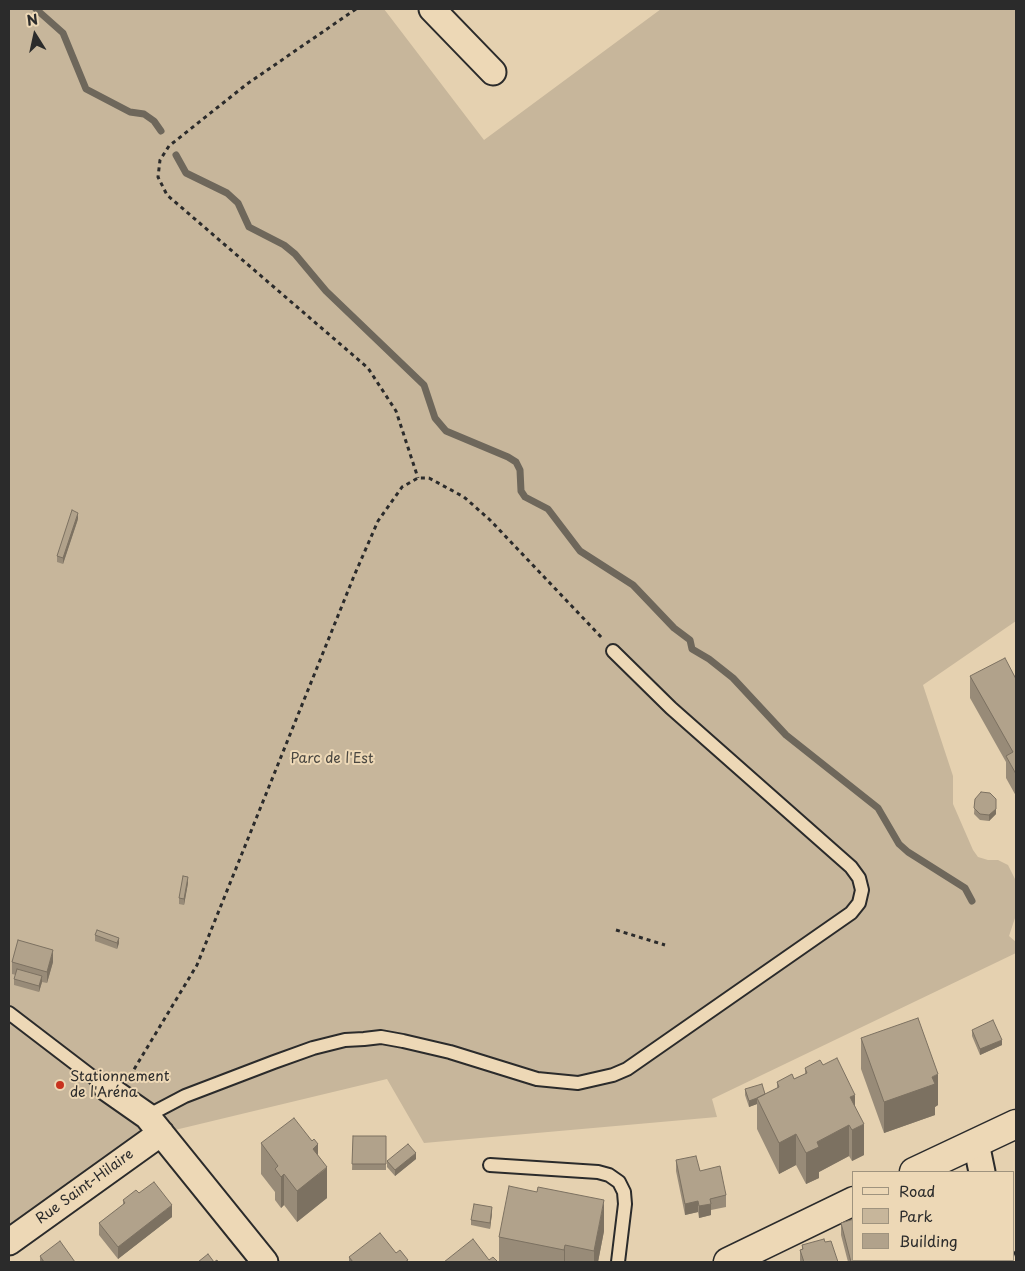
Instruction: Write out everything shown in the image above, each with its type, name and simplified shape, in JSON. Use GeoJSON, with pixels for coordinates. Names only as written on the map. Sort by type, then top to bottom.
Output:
{"type":"FeatureCollection","features":[{"type":"Feature","properties":{"kind":"main road"},"geometry":{"type":"LineString","coordinates":[[916,1171],[1016,1124]]}},
{"type":"Feature","properties":{"kind":"main road"},"geometry":{"type":"LineString","coordinates":[[728,1262],[852,1202]]}},
{"type":"Feature","properties":{"kind":"street"},"geometry":{"type":"LineString","coordinates":[[432,9],[494,72]]}},
{"type":"Feature","properties":{"kind":"street"},"geometry":{"type":"LineString","coordinates":[[112,1092],[154,1124],[266,1262]]}},
{"type":"Feature","properties":{"kind":"street","name":"Rue Saint-Hilaire"},"geometry":{"type":"LineString","coordinates":[[9,1242],[154,1124]]}},
{"type":"Feature","properties":{"kind":"street"},"geometry":{"type":"LineString","coordinates":[[976,1143],[982,1171]]}},
{"type":"Feature","properties":{"kind":"lane"},"geometry":{"type":"LineString","coordinates":[[154,1124],[185,1096],[314,1048],[364,1039],[381,1038],[403,1041],[450,1052],[538,1079],[578,1082],[613,1075],[627,1069],[850,913],[859,903],[862,890],[859,878],[851,867],[671,708],[613,651]]}},
{"type":"Feature","properties":{"kind":"lane"},"geometry":{"type":"LineString","coordinates":[[9,1013],[112,1092]]}},
{"type":"Feature","properties":{"kind":"lane"},"geometry":{"type":"LineString","coordinates":[[490,1165],[598,1172],[609,1175],[619,1182],[624,1192],[625,1204],[618,1262]]}},
{"type":"Feature","properties":{"kind":"path"},"geometry":{"type":"LineString","coordinates":[[356,9],[247,84],[169,146],[160,160],[158,177],[167,195],[368,368],[396,411],[418,478]]}},
{"type":"Feature","properties":{"kind":"path"},"geometry":{"type":"LineString","coordinates":[[112,1092],[197,965],[354,576],[378,521],[402,487],[418,478],[429,478],[457,493],[490,520],[613,651]]}},
{"type":"Feature","properties":{"kind":"path"},"geometry":{"type":"LineString","coordinates":[[616,930],[665,945]]}},
{"type":"Feature","properties":{"kind":"green space","name":"Parc de l'Est"},"geometry":{"type":"Polygon","coordinates":[[[9,9],[384,9],[484,140],[661,9],[1016,9],[1016,621],[923,685],[953,776],[953,804],[973,850],[978,857],[998,860],[1008,865],[1015,879],[1016,915],[1009,936],[1016,942],[1016,953],[712,1099],[717,1117],[424,1143],[387,1079],[125,1142],[102,1162],[9,1227],[9,9]]]}},
{"type":"Feature","properties":{"kind":"building"},"geometry":{"type":"Polygon","coordinates":[[[72,510],[78,513],[63,558],[57,556],[72,510]]]}},
{"type":"Feature","properties":{"kind":"building"},"geometry":{"type":"Polygon","coordinates":[[[1005,658],[1016,679],[1016,774],[1006,756],[1013,752],[970,676],[1005,658]]]}},
{"type":"Feature","properties":{"kind":"building"},"geometry":{"type":"Polygon","coordinates":[[[981,792],[990,793],[996,799],[996,809],[989,815],[980,814],[974,808],[975,799],[981,792]]]}},
{"type":"Feature","properties":{"kind":"building"},"geometry":{"type":"Polygon","coordinates":[[[183,876],[188,877],[184,899],[179,898],[183,876]]]}},
{"type":"Feature","properties":{"kind":"building"},"geometry":{"type":"Polygon","coordinates":[[[97,930],[119,938],[117,943],[95,935],[97,930]]]}},
{"type":"Feature","properties":{"kind":"building"},"geometry":{"type":"Polygon","coordinates":[[[18,940],[53,950],[47,972],[12,962],[18,940]]]}},
{"type":"Feature","properties":{"kind":"building"},"geometry":{"type":"Polygon","coordinates":[[[17,969],[42,976],[39,986],[14,979],[17,969]]]}},
{"type":"Feature","properties":{"kind":"building"},"geometry":{"type":"Polygon","coordinates":[[[918,1018],[938,1074],[932,1077],[935,1084],[884,1102],[861,1038],[918,1018]]]}},
{"type":"Feature","properties":{"kind":"building"},"geometry":{"type":"Polygon","coordinates":[[[993,1020],[1002,1040],[980,1049],[972,1030],[993,1020]]]}},
{"type":"Feature","properties":{"kind":"building"},"geometry":{"type":"Polygon","coordinates":[[[837,1058],[855,1095],[850,1097],[864,1124],[852,1130],[849,1125],[817,1142],[819,1147],[806,1153],[796,1134],[779,1143],[757,1098],[779,1087],[777,1082],[792,1074],[794,1079],[807,1073],[805,1068],[820,1060],[823,1065],[837,1058]]]}},
{"type":"Feature","properties":{"kind":"building"},"geometry":{"type":"Polygon","coordinates":[[[762,1084],[765,1094],[749,1101],[745,1089],[762,1084]]]}},
{"type":"Feature","properties":{"kind":"building"},"geometry":{"type":"Polygon","coordinates":[[[294,1118],[312,1141],[314,1139],[318,1144],[313,1149],[327,1167],[297,1191],[284,1174],[281,1177],[275,1169],[278,1166],[261,1143],[294,1118]]]}},
{"type":"Feature","properties":{"kind":"building"},"geometry":{"type":"Polygon","coordinates":[[[353,1136],[386,1136],[386,1164],[352,1164],[353,1136]]]}},
{"type":"Feature","properties":{"kind":"building"},"geometry":{"type":"Polygon","coordinates":[[[408,1144],[416,1153],[395,1170],[387,1161],[408,1144]]]}},
{"type":"Feature","properties":{"kind":"building"},"geometry":{"type":"Polygon","coordinates":[[[696,1156],[700,1171],[720,1166],[726,1195],[710,1199],[711,1204],[699,1206],[698,1201],[685,1204],[676,1160],[696,1156]]]}},
{"type":"Feature","properties":{"kind":"building"},"geometry":{"type":"Polygon","coordinates":[[[154,1182],[172,1205],[118,1247],[99,1223],[125,1203],[123,1200],[136,1190],[139,1193],[154,1182]]]}},
{"type":"Feature","properties":{"kind":"building"},"geometry":{"type":"Polygon","coordinates":[[[509,1186],[537,1192],[538,1187],[604,1200],[594,1251],[565,1245],[564,1250],[499,1237],[509,1186]]]}},
{"type":"Feature","properties":{"kind":"building"},"geometry":{"type":"Polygon","coordinates":[[[474,1204],[492,1207],[490,1223],[471,1220],[474,1204]]]}},
{"type":"Feature","properties":{"kind":"building"},"geometry":{"type":"Polygon","coordinates":[[[852,1220],[852,1261],[870,1262],[851,1262],[841,1223],[852,1220]]]}},
{"type":"Feature","properties":{"kind":"building"},"geometry":{"type":"Polygon","coordinates":[[[380,1233],[396,1253],[400,1250],[408,1260],[405,1262],[353,1262],[349,1257],[380,1233]]]}},
{"type":"Feature","properties":{"kind":"building"},"geometry":{"type":"Polygon","coordinates":[[[473,1239],[489,1260],[493,1257],[498,1262],[444,1262],[473,1239]]]}},
{"type":"Feature","properties":{"kind":"building"},"geometry":{"type":"Polygon","coordinates":[[[824,1239],[825,1242],[831,1241],[838,1262],[804,1262],[800,1250],[803,1249],[802,1245],[824,1239]]]}},
{"type":"Feature","properties":{"kind":"building"},"geometry":{"type":"Polygon","coordinates":[[[60,1241],[75,1262],[44,1262],[40,1256],[60,1241]]]}},
{"type":"Feature","properties":{"kind":"building"},"geometry":{"type":"Polygon","coordinates":[[[208,1254],[214,1262],[198,1262],[208,1254]]]}},
{"type":"Feature","properties":{"kind":"building"},"geometry":{"type":"Polygon","coordinates":[[[904,1261],[958,1261],[958,1262],[904,1261]]]}},
{"type":"Feature","properties":{"kind":"waterway"},"geometry":{"type":"LineString","coordinates":[[36,9],[63,33],[86,89],[130,112],[144,114],[154,121],[161,131]]}},
{"type":"Feature","properties":{"kind":"waterway"},"geometry":{"type":"LineString","coordinates":[[176,155],[186,173],[227,193],[238,203],[249,227],[284,245],[295,254],[326,291],[424,385],[435,418],[446,431],[516,462],[520,470],[521,491],[525,497],[548,509],[580,551],[633,585],[674,628],[690,640],[692,649],[709,659],[733,678],[786,735],[878,808],[899,844],[908,852],[965,888],[972,901]]}},
{"type":"Feature","properties":{"kind":"place","name":"Stationnement de l'Aréna"},"geometry":{"type":"Point","coordinates":[60,1085]}}]}
